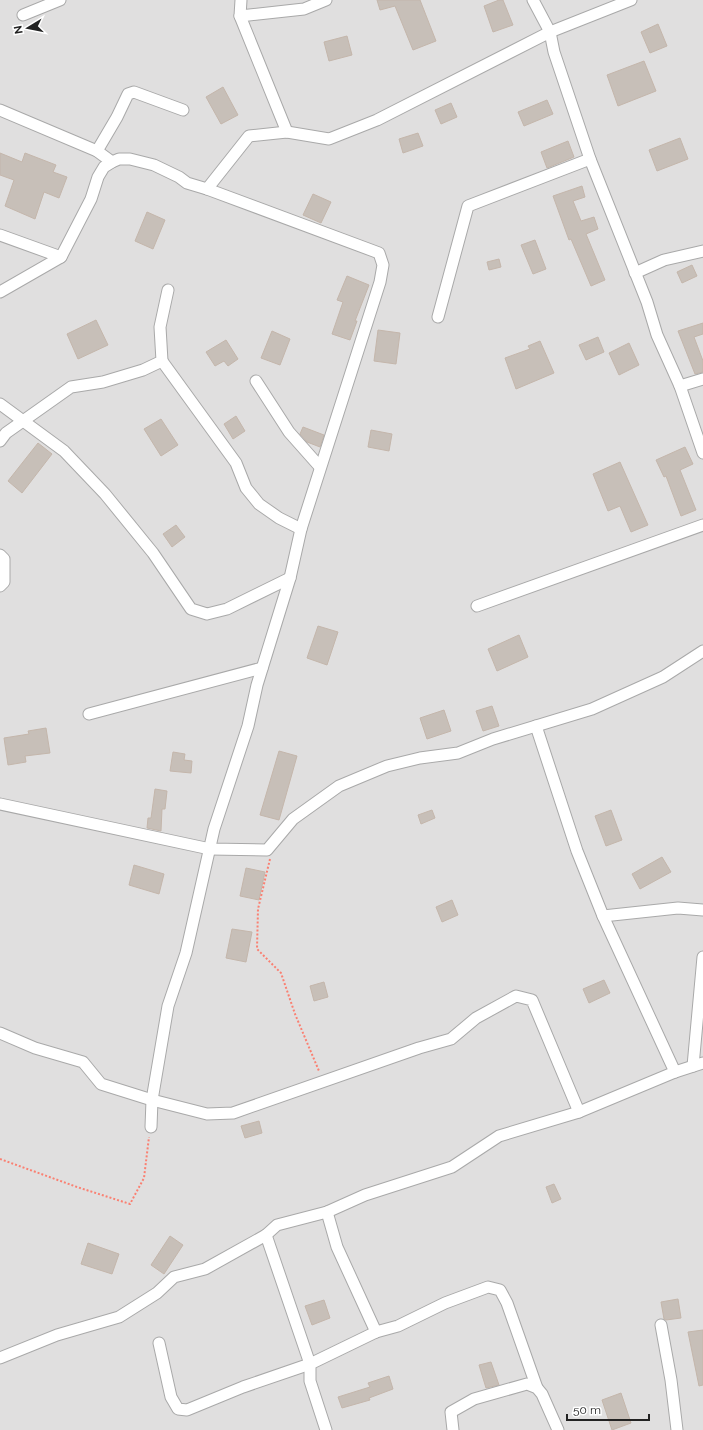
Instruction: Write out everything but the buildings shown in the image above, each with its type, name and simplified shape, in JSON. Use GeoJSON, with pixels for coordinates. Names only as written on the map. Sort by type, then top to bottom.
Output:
{"type":"FeatureCollection","features":[{"type":"Feature","properties":{"kind":"street"},"geometry":{"type":"LineString","coordinates":[[24,15],[60,0]]}},
{"type":"Feature","properties":{"kind":"street"},"geometry":{"type":"LineString","coordinates":[[241,0],[240,16],[287,132]]}},
{"type":"Feature","properties":{"kind":"street"},"geometry":{"type":"LineString","coordinates":[[240,16],[304,10],[326,0]]}},
{"type":"Feature","properties":{"kind":"street"},"geometry":{"type":"LineString","coordinates":[[533,0],[550,32],[554,52],[590,159],[635,273],[657,335],[680,386],[703,453]]}},
{"type":"Feature","properties":{"kind":"street"},"geometry":{"type":"LineString","coordinates":[[207,188],[249,136],[287,132],[329,139],[377,120],[550,32],[631,0]]}},
{"type":"Feature","properties":{"kind":"street"},"geometry":{"type":"LineString","coordinates":[[97,151],[117,117],[128,94],[134,92],[183,110]]}},
{"type":"Feature","properties":{"kind":"street"},"geometry":{"type":"LineString","coordinates":[[0,110],[97,151],[112,162]]}},
{"type":"Feature","properties":{"kind":"street"},"geometry":{"type":"LineString","coordinates":[[0,292],[61,256],[91,199],[98,178],[104,167],[119,159],[130,159],[154,165],[179,177],[187,183],[207,188],[379,253],[382,265],[380,282],[301,529],[290,578],[262,668],[248,726],[222,800],[186,953],[168,1006],[152,1100],[151,1127]]}},
{"type":"Feature","properties":{"kind":"street"},"geometry":{"type":"LineString","coordinates":[[438,317],[468,206],[590,159]]}},
{"type":"Feature","properties":{"kind":"street"},"geometry":{"type":"LineString","coordinates":[[0,235],[61,256]]}},
{"type":"Feature","properties":{"kind":"street"},"geometry":{"type":"LineString","coordinates":[[635,273],[664,260],[703,251]]}},
{"type":"Feature","properties":{"kind":"street"},"geometry":{"type":"LineString","coordinates":[[168,290],[160,327],[162,361],[236,463],[246,488],[259,504],[279,518],[301,529]]}},
{"type":"Feature","properties":{"kind":"street"},"geometry":{"type":"LineString","coordinates":[[0,441],[6,433],[21,421],[71,387],[103,382],[143,370],[162,361]]}},
{"type":"Feature","properties":{"kind":"street"},"geometry":{"type":"LineString","coordinates":[[680,386],[703,379]]}},
{"type":"Feature","properties":{"kind":"street"},"geometry":{"type":"LineString","coordinates":[[256,381],[289,432],[320,467]]}},
{"type":"Feature","properties":{"kind":"street"},"geometry":{"type":"LineString","coordinates":[[0,404],[21,421],[64,451],[105,494],[153,553],[191,610],[207,614],[227,609],[290,578]]}},
{"type":"Feature","properties":{"kind":"street"},"geometry":{"type":"LineString","coordinates":[[477,606],[703,525]]}},
{"type":"Feature","properties":{"kind":"street"},"geometry":{"type":"LineString","coordinates":[[0,555],[4,559],[4,582],[0,586]]}},
{"type":"Feature","properties":{"kind":"street"},"geometry":{"type":"LineString","coordinates":[[0,804],[210,849],[267,850],[292,819],[339,786],[387,766],[420,758],[458,754],[494,739],[592,709],[663,677],[703,650]]}},
{"type":"Feature","properties":{"kind":"street"},"geometry":{"type":"LineString","coordinates":[[89,714],[262,668]]}},
{"type":"Feature","properties":{"kind":"street"},"geometry":{"type":"LineString","coordinates":[[536,726],[577,851],[603,916],[675,1072]]}},
{"type":"Feature","properties":{"kind":"street"},"geometry":{"type":"LineString","coordinates":[[603,916],[678,908],[703,910]]}},
{"type":"Feature","properties":{"kind":"street"},"geometry":{"type":"LineString","coordinates":[[0,1358],[57,1334],[119,1317],[157,1293],[174,1277],[205,1269],[266,1235],[277,1225],[327,1212],[365,1194],[452,1167],[500,1136],[579,1112],[675,1072],[698,1065],[703,957]]}},
{"type":"Feature","properties":{"kind":"street"},"geometry":{"type":"LineString","coordinates":[[0,1033],[35,1048],[83,1062],[101,1084],[152,1100],[207,1114],[233,1112],[324,1082],[419,1048],[451,1039],[476,1018],[516,996],[532,1000],[579,1112]]}},
{"type":"Feature","properties":{"kind":"street"},"geometry":{"type":"LineString","coordinates":[[327,1212],[337,1248],[376,1332]]}},
{"type":"Feature","properties":{"kind":"street"},"geometry":{"type":"LineString","coordinates":[[266,1235],[310,1364],[310,1381],[326,1430]]}},
{"type":"Feature","properties":{"kind":"street"},"geometry":{"type":"LineString","coordinates":[[159,1343],[171,1397],[178,1409],[187,1410],[243,1387],[310,1364],[376,1332],[398,1326],[445,1303],[488,1287],[500,1290],[507,1303],[537,1388],[558,1430]]}},
{"type":"Feature","properties":{"kind":"street"},"geometry":{"type":"LineString","coordinates":[[661,1325],[671,1380],[676,1430]]}},
{"type":"Feature","properties":{"kind":"street"},"geometry":{"type":"LineString","coordinates":[[453,1430],[451,1412],[474,1399],[527,1384],[537,1388]]}},
{"type":"Feature","properties":{"kind":"path"},"geometry":{"type":"LineString","coordinates":[[267,850],[270,860],[258,909],[257,949],[281,973],[295,1014],[324,1082]]}},
{"type":"Feature","properties":{"kind":"path"},"geometry":{"type":"LineString","coordinates":[[0,1159],[77,1187],[130,1204],[144,1178],[151,1127]]}},
{"type":"Feature","properties":{"kind":"shaded area"},"geometry":{"type":"Polygon","coordinates":[[[0,0],[703,0],[703,1430],[0,1430],[0,0]]]}}]}
